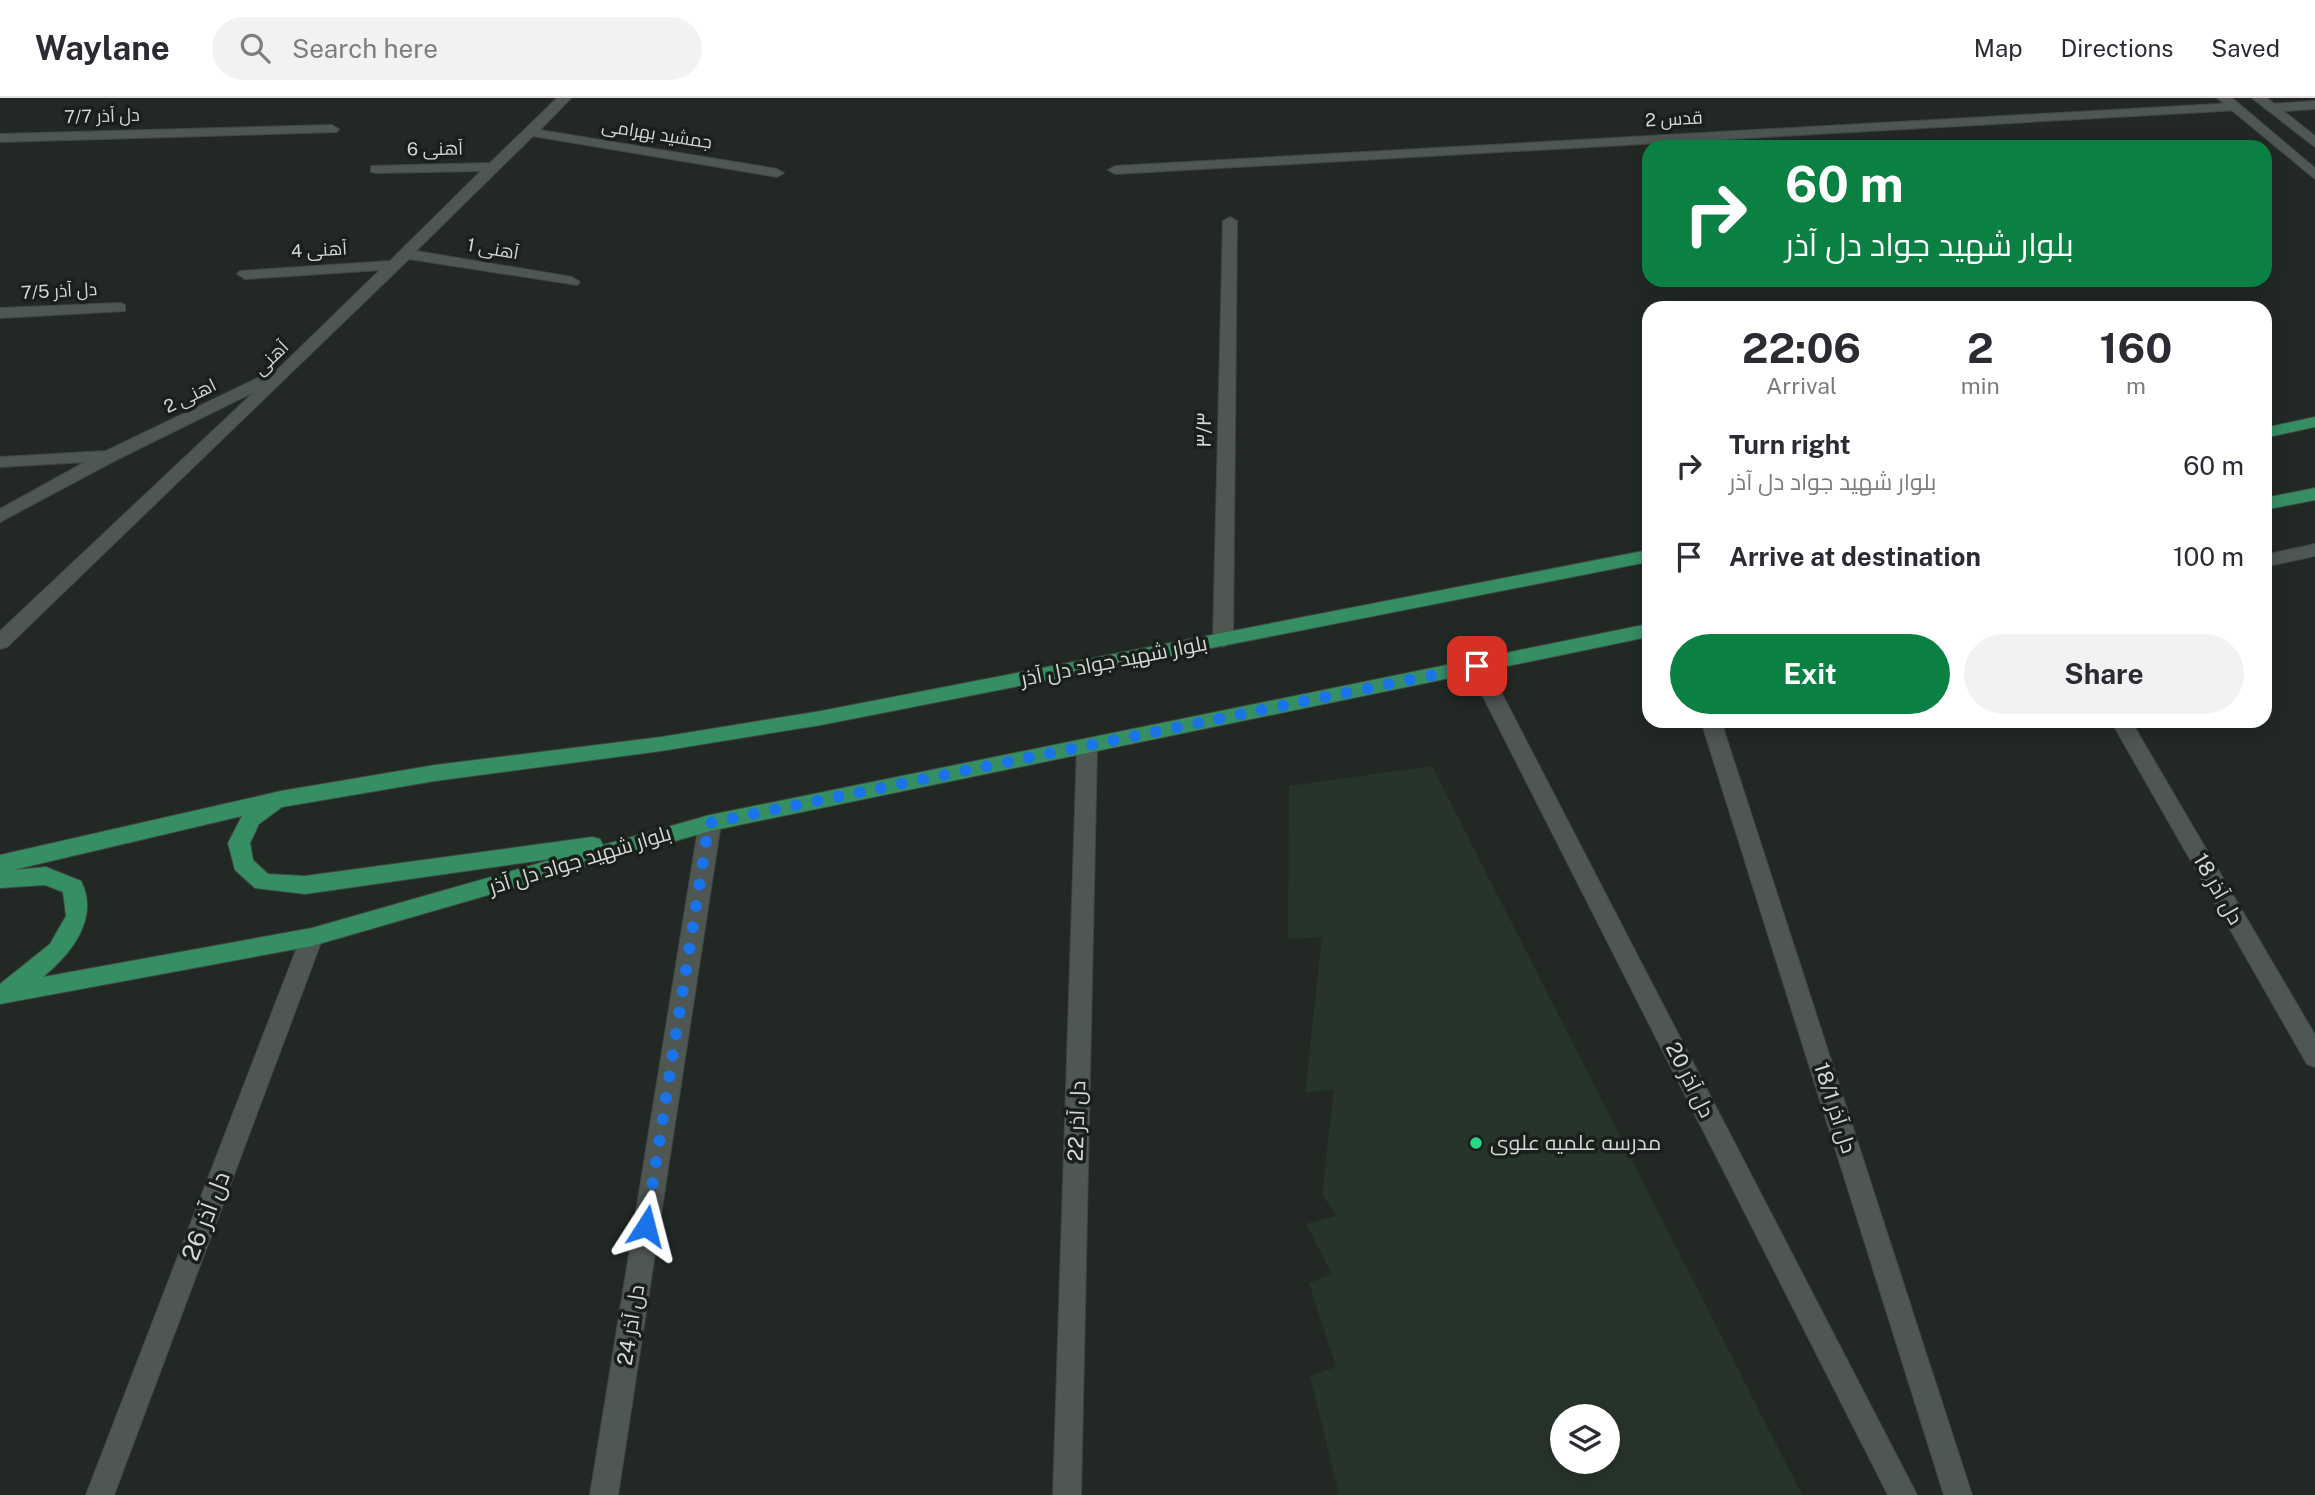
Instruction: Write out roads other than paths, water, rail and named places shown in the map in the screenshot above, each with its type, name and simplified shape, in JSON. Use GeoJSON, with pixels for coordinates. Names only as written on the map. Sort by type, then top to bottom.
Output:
{"type":"FeatureCollection","features":[{"type":"Feature","properties":{"kind":"main road"},"geometry":{"type":"LineString","coordinates":[[2272,431],[2315,422]]}},
{"type":"Feature","properties":{"kind":"main road"},"geometry":{"type":"LineString","coordinates":[[2272,502],[2315,494]]}},
{"type":"Feature","properties":{"kind":"main road","name":"بلوار شهید جواد دل آذر"},"geometry":{"type":"LineString","coordinates":[[0,864],[281,799],[435,773],[661,744],[821,718],[1642,557]]}},
{"type":"Feature","properties":{"kind":"main road","name":"بلوار شهید جواد دل آذر"},"geometry":{"type":"LineString","coordinates":[[2,998],[312,937],[461,897],[654,836],[709,823],[1642,631]]}},
{"type":"Feature","properties":{"kind":"main road"},"geometry":{"type":"LineString","coordinates":[[281,799],[251,819],[239,843],[243,864],[262,882],[306,885],[654,836]]}},
{"type":"Feature","properties":{"kind":"main road"},"geometry":{"type":"LineString","coordinates":[[0,880],[46,876],[73,887],[77,916],[58,951],[2,998]]}},
{"type":"Feature","properties":{"kind":"street","name":"آهنی"},"geometry":{"type":"LineString","coordinates":[[0,642],[287,370],[564,98]]}},
{"type":"Feature","properties":{"kind":"street"},"geometry":{"type":"LineString","coordinates":[[2259,98],[2315,144]]}},
{"type":"Feature","properties":{"kind":"street"},"geometry":{"type":"LineString","coordinates":[[2230,103],[2315,175]]}},
{"type":"Feature","properties":{"kind":"street","name":"قدس 2"},"geometry":{"type":"LineString","coordinates":[[1115,170],[2230,103]]}},
{"type":"Feature","properties":{"kind":"street"},"geometry":{"type":"LineString","coordinates":[[2271,108],[2315,105]]}},
{"type":"Feature","properties":{"kind":"street","name":"دل آذر 7/7"},"geometry":{"type":"LineString","coordinates":[[0,138],[332,129]]}},
{"type":"Feature","properties":{"kind":"street","name":"جمشید بهرامی"},"geometry":{"type":"LineString","coordinates":[[530,132],[777,173]]}},
{"type":"Feature","properties":{"kind":"street","name":"آهنی 6"},"geometry":{"type":"LineString","coordinates":[[376,169],[495,167]]}},
{"type":"Feature","properties":{"kind":"street","name":"۳/۳"},"geometry":{"type":"LineString","coordinates":[[1223,640],[1230,221]]}},
{"type":"Feature","properties":{"kind":"street","name":"آهنی 4"},"geometry":{"type":"LineString","coordinates":[[245,274],[401,259]]}},
{"type":"Feature","properties":{"kind":"street","name":"آهنی 1"},"geometry":{"type":"LineString","coordinates":[[401,259],[572,282]]}},
{"type":"Feature","properties":{"kind":"street","name":"دل آذر 7/5"},"geometry":{"type":"LineString","coordinates":[[0,313],[120,308]]}},
{"type":"Feature","properties":{"kind":"street","name":"اهنی 2"},"geometry":{"type":"LineString","coordinates":[[0,516],[110,456],[287,370]]}},
{"type":"Feature","properties":{"kind":"street"},"geometry":{"type":"LineString","coordinates":[[0,462],[110,456]]}},
{"type":"Feature","properties":{"kind":"street"},"geometry":{"type":"LineString","coordinates":[[2272,559],[2315,550]]}},
{"type":"Feature","properties":{"kind":"street","name":"دل آذر 20"},"geometry":{"type":"LineString","coordinates":[[1477,666],[1903,1495]]}},
{"type":"Feature","properties":{"kind":"street","name":"دل آذر 18/1"},"geometry":{"type":"LineString","coordinates":[[1714,728],[1958,1495]]}},
{"type":"Feature","properties":{"kind":"street","name":"دل آذر 18"},"geometry":{"type":"LineString","coordinates":[[2125,728],[2315,1057]]}},
{"type":"Feature","properties":{"kind":"street","name":"دل آذر 22"},"geometry":{"type":"LineString","coordinates":[[1067,1495],[1087,747]]}},
{"type":"Feature","properties":{"kind":"street","name":"دل آذر 24"},"geometry":{"type":"LineString","coordinates":[[604,1495],[709,823]]}},
{"type":"Feature","properties":{"kind":"street","name":"دل آذر 26"},"geometry":{"type":"LineString","coordinates":[[100,1495],[312,937]]}},
{"type":"Feature","properties":{"kind":"place","name":"مدرسه علمیه علوی"},"geometry":{"type":"Point","coordinates":[1476,1143]}}]}
